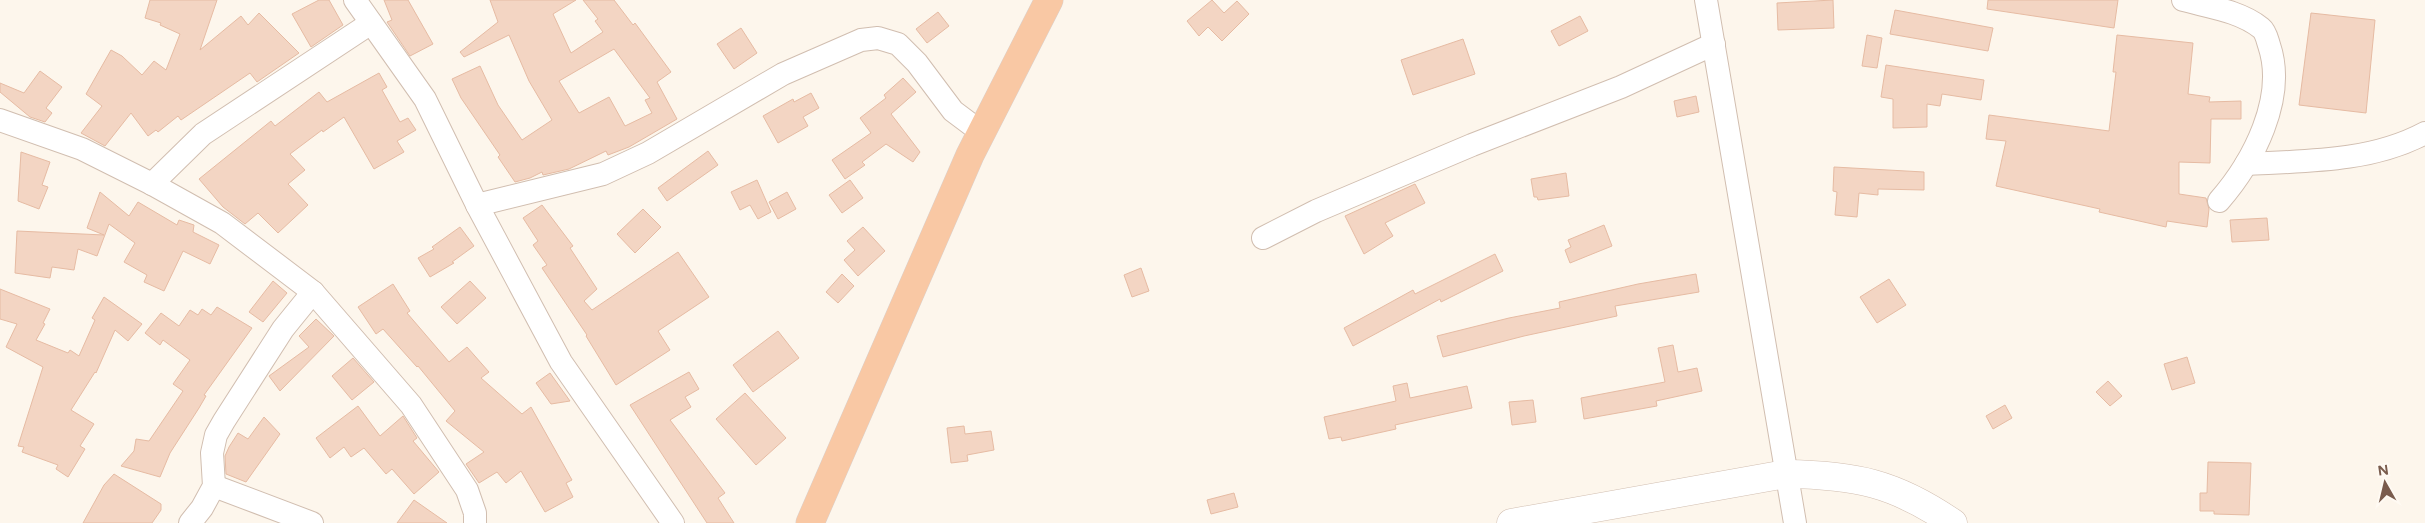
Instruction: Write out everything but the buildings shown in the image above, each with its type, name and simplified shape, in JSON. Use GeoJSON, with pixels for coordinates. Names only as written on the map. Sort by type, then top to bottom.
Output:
{"type":"FeatureCollection","features":[{"type":"Feature","properties":{"kind":"highway"},"geometry":{"type":"LineString","coordinates":[[810,523],[981,132],[1049,0]]}},
{"type":"Feature","properties":{"kind":"street"},"geometry":{"type":"LineString","coordinates":[[355,0],[425,98],[477,205],[561,362],[673,523]]}},
{"type":"Feature","properties":{"kind":"street"},"geometry":{"type":"LineString","coordinates":[[1706,0],[1795,523]]}},
{"type":"Feature","properties":{"kind":"street"},"geometry":{"type":"LineString","coordinates":[[2183,0],[2246,18],[2263,29],[2272,56],[2272,102],[2255,149],[2236,181],[2219,201]]}},
{"type":"Feature","properties":{"kind":"street"},"geometry":{"type":"LineString","coordinates":[[152,184],[203,134],[371,23]]}},
{"type":"Feature","properties":{"kind":"street"},"geometry":{"type":"LineString","coordinates":[[477,205],[603,174],[648,153],[783,74],[861,40],[878,38],[898,44],[917,63],[953,111],[981,132]]}},
{"type":"Feature","properties":{"kind":"street"},"geometry":{"type":"LineString","coordinates":[[1263,238],[1316,211],[1472,145],[1620,87],[1714,44]]}},
{"type":"Feature","properties":{"kind":"street"},"geometry":{"type":"LineString","coordinates":[[0,120],[82,149],[152,184],[222,223],[313,292],[411,405],[467,490],[475,513],[475,523]]}},
{"type":"Feature","properties":{"kind":"street"},"geometry":{"type":"LineString","coordinates":[[2246,164],[2320,160],[2380,151],[2407,143],[2425,133]]}},
{"type":"Feature","properties":{"kind":"street"},"geometry":{"type":"LineString","coordinates":[[190,523],[202,508],[214,486],[212,453],[216,436],[283,329],[313,292]]}},
{"type":"Feature","properties":{"kind":"street"},"geometry":{"type":"LineString","coordinates":[[1514,523],[1786,474],[1830,475],[1879,484],[1914,499],[1953,523]]}},
{"type":"Feature","properties":{"kind":"street"},"geometry":{"type":"LineString","coordinates":[[214,486],[312,523]]}}]}
